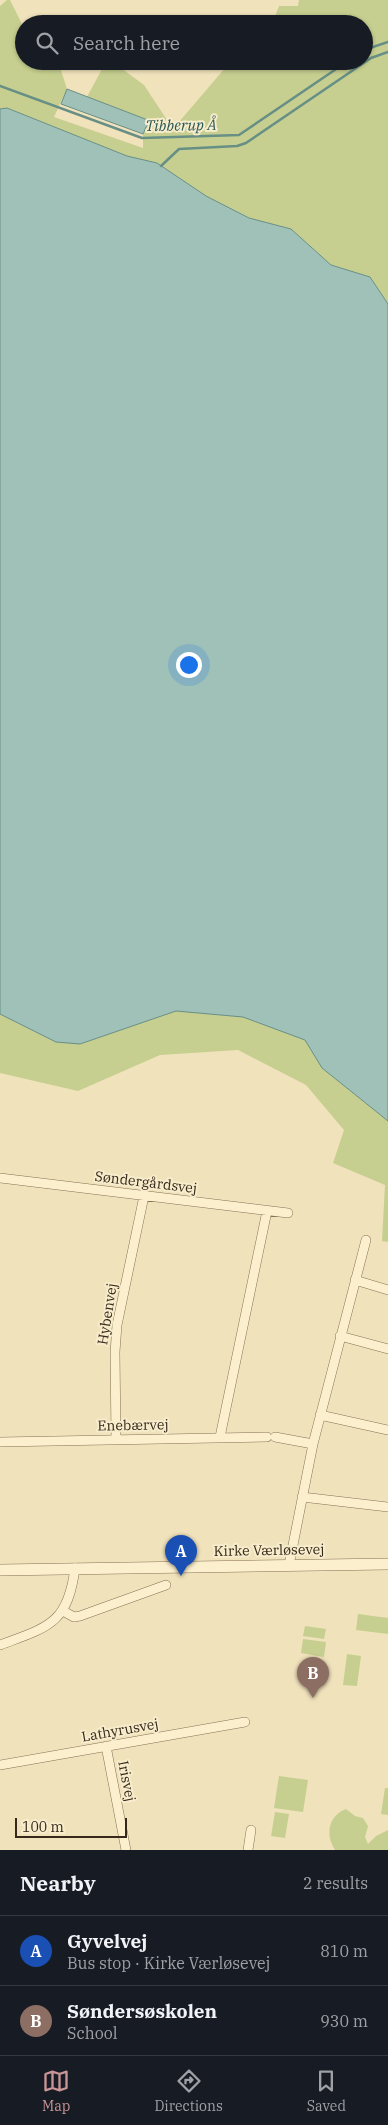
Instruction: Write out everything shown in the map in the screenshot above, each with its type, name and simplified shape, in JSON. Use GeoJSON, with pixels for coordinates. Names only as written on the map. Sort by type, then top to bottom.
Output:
{"type":"FeatureCollection","features":[{"type":"Feature","properties":{"kind":"street","name":"Søndergårdsvej"},"geometry":{"type":"LineString","coordinates":[[0,1178],[288,1214]]}},
{"type":"Feature","properties":{"kind":"street","name":"Hybenvej"},"geometry":{"type":"LineString","coordinates":[[116,1439],[115,1352],[117,1325],[144,1196]]}},
{"type":"Feature","properties":{"kind":"street"},"geometry":{"type":"LineString","coordinates":[[220,1437],[267,1211]]}},
{"type":"Feature","properties":{"kind":"street"},"geometry":{"type":"LineString","coordinates":[[289,1565],[313,1444],[366,1240]]}},
{"type":"Feature","properties":{"kind":"street"},"geometry":{"type":"LineString","coordinates":[[355,1280],[388,1290]]}},
{"type":"Feature","properties":{"kind":"street"},"geometry":{"type":"LineString","coordinates":[[340,1336],[388,1350]]}},
{"type":"Feature","properties":{"kind":"street"},"geometry":{"type":"LineString","coordinates":[[320,1415],[388,1430]]}},
{"type":"Feature","properties":{"kind":"street","name":"Enebærvej"},"geometry":{"type":"LineString","coordinates":[[0,1442],[271,1437],[313,1444]]}},
{"type":"Feature","properties":{"kind":"street"},"geometry":{"type":"LineString","coordinates":[[302,1497],[388,1507]]}},
{"type":"Feature","properties":{"kind":"street","name":"Kirke Værløsevej"},"geometry":{"type":"LineString","coordinates":[[0,1570],[388,1564]]}},
{"type":"Feature","properties":{"kind":"street"},"geometry":{"type":"LineString","coordinates":[[0,1645],[40,1630],[51,1623],[63,1611],[73,1588],[76,1568]]}},
{"type":"Feature","properties":{"kind":"street"},"geometry":{"type":"LineString","coordinates":[[63,1611],[74,1617],[80,1616],[166,1585]]}},
{"type":"Feature","properties":{"kind":"street","name":"Lathyrusvej"},"geometry":{"type":"LineString","coordinates":[[0,1765],[245,1722]]}},
{"type":"Feature","properties":{"kind":"street","name":"Irisvej"},"geometry":{"type":"LineString","coordinates":[[106,1746],[126,1850]]}},
{"type":"Feature","properties":{"kind":"street"},"geometry":{"type":"LineString","coordinates":[[248,1850],[251,1830]]}},
{"type":"Feature","properties":{"kind":"green space"},"geometry":{"type":"Polygon","coordinates":[[[7,0],[10,0],[18,15],[15,15],[15,70],[61,70],[67,89],[54,117],[143,148],[143,134],[146,127],[153,122],[87,97],[101,70],[124,70],[144,85],[173,129],[223,70],[373,70],[373,15],[276,15],[279,6],[298,6],[299,0],[388,0],[388,304],[370,277],[331,265],[291,229],[249,218],[206,196],[157,163],[127,156],[7,108],[0,109],[0,6],[7,0]]]}},
{"type":"Feature","properties":{"kind":"green space"},"geometry":{"type":"Polygon","coordinates":[[[176,1011],[243,1017],[305,1040],[322,1068],[388,1121],[388,1242],[382,1241],[385,1185],[333,1163],[344,1130],[306,1085],[238,1050],[160,1055],[78,1091],[0,1073],[0,1014],[80,1044],[176,1011]]]}},
{"type":"Feature","properties":{"kind":"green space"},"geometry":{"type":"Polygon","coordinates":[[[358,1614],[388,1618],[388,1634],[356,1630],[358,1614]]]}},
{"type":"Feature","properties":{"kind":"green space"},"geometry":{"type":"Polygon","coordinates":[[[305,1626],[326,1629],[324,1639],[303,1636],[305,1626]]]}},
{"type":"Feature","properties":{"kind":"green space"},"geometry":{"type":"Polygon","coordinates":[[[303,1639],[326,1642],[324,1657],[301,1653],[303,1639]]]}},
{"type":"Feature","properties":{"kind":"green space"},"geometry":{"type":"Polygon","coordinates":[[[347,1654],[361,1656],[357,1686],[343,1685],[347,1654]]]}},
{"type":"Feature","properties":{"kind":"green space"},"geometry":{"type":"Polygon","coordinates":[[[279,1776],[308,1780],[303,1812],[274,1808],[279,1776]]]}},
{"type":"Feature","properties":{"kind":"green space"},"geometry":{"type":"Polygon","coordinates":[[[385,1788],[388,1788],[388,1815],[381,1814],[385,1788]]]}},
{"type":"Feature","properties":{"kind":"green space"},"geometry":{"type":"Polygon","coordinates":[[[346,1809],[355,1816],[363,1818],[368,1826],[365,1837],[368,1844],[376,1836],[388,1830],[388,1850],[335,1850],[330,1838],[330,1826],[335,1816],[346,1809]]]}},
{"type":"Feature","properties":{"kind":"green space"},"geometry":{"type":"Polygon","coordinates":[[[275,1812],[289,1814],[285,1838],[271,1836],[275,1812]]]}},
{"type":"Feature","properties":{"kind":"water"},"geometry":{"type":"Polygon","coordinates":[[[67,89],[153,122],[146,127],[143,134],[61,104],[67,89]]]}},
{"type":"Feature","properties":{"kind":"water"},"geometry":{"type":"Polygon","coordinates":[[[7,108],[127,156],[157,163],[206,196],[249,218],[291,229],[331,265],[370,277],[388,304],[388,1121],[322,1068],[305,1040],[243,1017],[176,1011],[80,1044],[56,1042],[0,1014],[0,109],[7,108]]]}},
{"type":"Feature","properties":{"kind":"waterway","name":"Tibberup Å"},"geometry":{"type":"LineString","coordinates":[[373,47],[388,42]]}},
{"type":"Feature","properties":{"kind":"waterway"},"geometry":{"type":"LineString","coordinates":[[373,57],[388,52]]}},
{"type":"Feature","properties":{"kind":"waterway","name":"Tibberup Å"},"geometry":{"type":"LineString","coordinates":[[0,86],[142,138],[239,135],[335,70]]}},
{"type":"Feature","properties":{"kind":"waterway"},"geometry":{"type":"LineString","coordinates":[[161,166],[179,149],[237,146],[246,143],[353,70]]}},
{"type":"Feature","properties":{"kind":"place","name":"Gyvelvej"},"geometry":{"type":"Point","coordinates":[181,1576]}},
{"type":"Feature","properties":{"kind":"place","name":"Søndersøskolen"},"geometry":{"type":"Point","coordinates":[313,1698]}}]}
